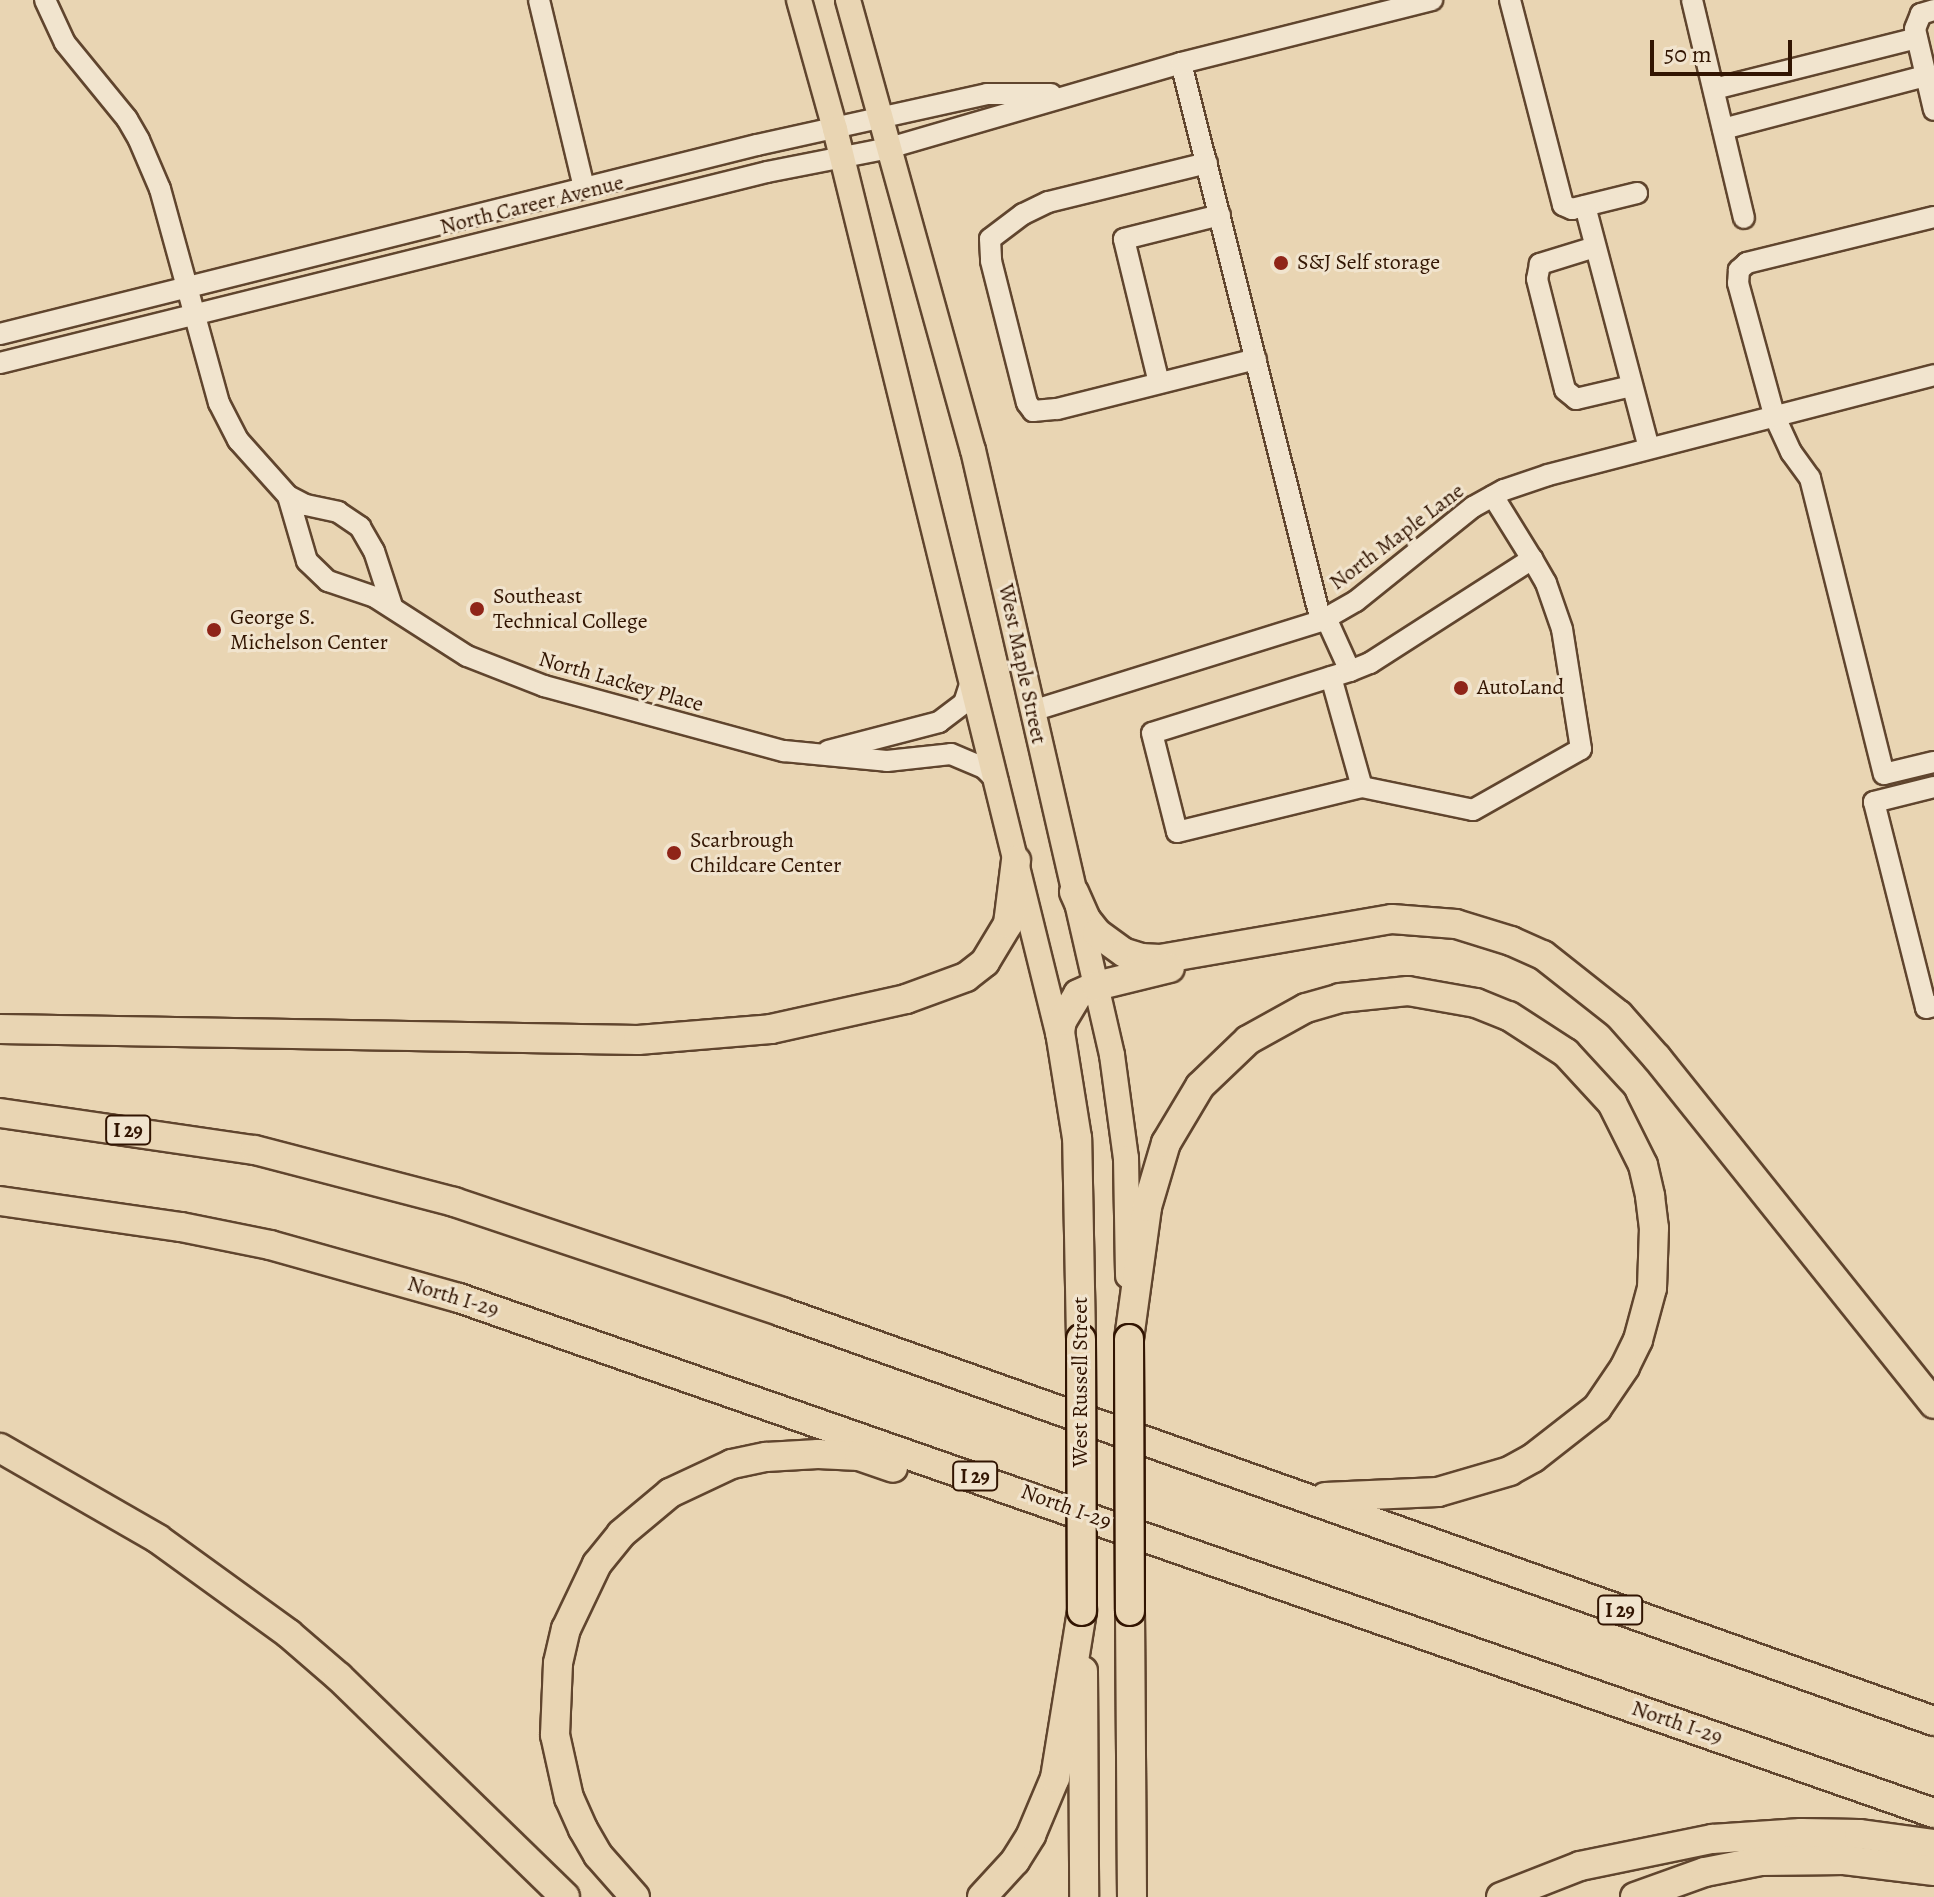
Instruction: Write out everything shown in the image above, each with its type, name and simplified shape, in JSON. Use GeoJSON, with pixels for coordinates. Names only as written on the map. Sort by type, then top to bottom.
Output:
{"type":"FeatureCollection","features":[{"type":"Feature","properties":{"kind":"highway"},"geometry":{"type":"LineString","coordinates":[[0,1029],[638,1040],[771,1029],[906,999],[966,977],[985,962],[1008,924],[1016,861]]}},
{"type":"Feature","properties":{"kind":"highway"},"geometry":{"type":"LineString","coordinates":[[1074,892],[1086,919],[1097,933],[1125,953],[1141,958],[1160,959],[1392,919],[1456,924],[1532,950],[1586,986],[1619,1015],[1657,1058],[1934,1404]]}},
{"type":"Feature","properties":{"kind":"highway"},"geometry":{"type":"LineString","coordinates":[[1096,986],[1326,929]]}},
{"type":"Feature","properties":{"kind":"highway","name":"West Russell Street"},"geometry":{"type":"LineString","coordinates":[[1084,1897],[1078,1153],[1062,1021],[1078,994],[1096,986]]}},
{"type":"Feature","properties":{"kind":"highway"},"geometry":{"type":"LineString","coordinates":[[1132,1897],[1129,1339],[1147,1207],[1166,1143],[1200,1086],[1248,1040],[1306,1008],[1340,998],[1408,991],[1476,1003],[1509,1016],[1566,1053],[1612,1103],[1643,1165],[1654,1228],[1652,1288],[1638,1340],[1625,1367],[1597,1408],[1533,1458],[1510,1471],[1438,1492],[1308,1498]]}},
{"type":"Feature","properties":{"kind":"highway","name":"I 29"},"geometry":{"type":"LineString","coordinates":[[0,1113],[255,1150],[454,1202],[782,1312],[1934,1721]]}},
{"type":"Feature","properties":{"kind":"highway","name":"North I-29"},"geometry":{"type":"LineString","coordinates":[[0,1201],[195,1230],[270,1245],[430,1289],[1039,1497],[1934,1813]]}},
{"type":"Feature","properties":{"kind":"highway"},"geometry":{"type":"LineString","coordinates":[[0,1448],[158,1539],[289,1634],[339,1677],[565,1897]]}},
{"type":"Feature","properties":{"kind":"highway"},"geometry":{"type":"LineString","coordinates":[[635,1897],[598,1855],[583,1829],[569,1798],[555,1735],[558,1663],[566,1629],[597,1564],[621,1534],[670,1493],[701,1477],[732,1464],[792,1454],[859,1456],[970,1494],[1039,1497]]}},
{"type":"Feature","properties":{"kind":"highway"},"geometry":{"type":"LineString","coordinates":[[982,1897],[1015,1861],[1055,1778],[1082,1611]]}},
{"type":"Feature","properties":{"kind":"highway"},"geometry":{"type":"LineString","coordinates":[[1501,1897],[1580,1866],[1712,1839],[1801,1833],[1859,1834],[1934,1844]]}},
{"type":"Feature","properties":{"kind":"highway"},"geometry":{"type":"LineString","coordinates":[[1635,1897],[1705,1872],[1761,1861],[1844,1860],[1934,1871]]}},
{"type":"Feature","properties":{"kind":"main road"},"geometry":{"type":"LineString","coordinates":[[799,0],[835,129],[1065,1061]]}},
{"type":"Feature","properties":{"kind":"main road","name":"West Maple Street"},"geometry":{"type":"LineString","coordinates":[[848,0],[973,450],[1112,1055],[1126,1158],[1129,1339]]}},
{"type":"Feature","properties":{"kind":"street","name":"North Lackey Place"},"geometry":{"type":"LineString","coordinates":[[45,0],[65,43],[127,119],[139,140],[160,189],[211,378],[227,421],[238,440],[288,496],[306,505],[338,512],[360,527],[374,551],[392,606]]}},
{"type":"Feature","properties":{"kind":"street"},"geometry":{"type":"LineString","coordinates":[[539,0],[584,188]]}},
{"type":"Feature","properties":{"kind":"street","name":"North Career Avenue"},"geometry":{"type":"LineString","coordinates":[[0,363],[767,172],[889,148],[1181,63],[1432,0]]}},
{"type":"Feature","properties":{"kind":"street"},"geometry":{"type":"LineString","coordinates":[[1510,0],[1563,205],[1572,209],[1637,193]]}},
{"type":"Feature","properties":{"kind":"street"},"geometry":{"type":"LineString","coordinates":[[1692,0],[1744,218]]}},
{"type":"Feature","properties":{"kind":"street"},"geometry":{"type":"LineString","coordinates":[[1934,10],[1921,14],[1916,21],[1934,110]]}},
{"type":"Feature","properties":{"kind":"street"},"geometry":{"type":"LineString","coordinates":[[1714,89],[1917,38]]}},
{"type":"Feature","properties":{"kind":"street"},"geometry":{"type":"LineString","coordinates":[[1181,63],[1324,619],[1341,674],[1362,787]]}},
{"type":"Feature","properties":{"kind":"street"},"geometry":{"type":"LineString","coordinates":[[1723,129],[1925,76]]}},
{"type":"Feature","properties":{"kind":"street","name":"North Career Avenue"},"geometry":{"type":"LineString","coordinates":[[0,334],[880,117],[987,94],[1076,94]]}},
{"type":"Feature","properties":{"kind":"street"},"geometry":{"type":"LineString","coordinates":[[1207,163],[1048,202],[1023,214],[990,239],[988,247],[1027,403],[1033,411],[1057,409],[1256,359]]}},
{"type":"Feature","properties":{"kind":"street"},"geometry":{"type":"LineString","coordinates":[[1585,206],[1649,448]]}},
{"type":"Feature","properties":{"kind":"street"},"geometry":{"type":"LineString","coordinates":[[1159,383],[1124,239],[1220,215]]}},
{"type":"Feature","properties":{"kind":"street"},"geometry":{"type":"LineString","coordinates":[[1934,217],[1747,263],[1739,270],[1743,305],[1774,415],[1791,452],[1810,478],[1884,774],[1934,762]]}},
{"type":"Feature","properties":{"kind":"street"},"geometry":{"type":"LineString","coordinates":[[1595,247],[1540,264],[1537,279],[1565,390],[1576,399],[1632,386]]}},
{"type":"Feature","properties":{"kind":"street","name":"North Maple Lane"},"geometry":{"type":"LineString","coordinates":[[1032,711],[1324,619],[1356,601],[1442,530],[1493,496],[1548,475],[1934,375]]}},
{"type":"Feature","properties":{"kind":"street","name":"North Lackey Place"},"geometry":{"type":"LineString","coordinates":[[288,496],[302,549],[316,571],[328,581],[392,606],[440,641],[497,670],[595,701],[806,755],[887,761],[951,754],[984,768],[998,782]]}},
{"type":"Feature","properties":{"kind":"street"},"geometry":{"type":"LineString","coordinates":[[1493,496],[1532,559],[1546,583],[1562,629],[1581,749],[1473,810],[1362,787],[1177,832],[1152,733],[1370,663],[1532,559]]}},
{"type":"Feature","properties":{"kind":"street","name":"North Lackey Place"},"geometry":{"type":"LineString","coordinates":[[806,755],[866,743],[939,722],[964,703],[972,679]]}},
{"type":"Feature","properties":{"kind":"street"},"geometry":{"type":"LineString","coordinates":[[1934,787],[1874,802],[1926,1008],[1934,1006]]}},
{"type":"Feature","properties":{"kind":"place","name":"S&J Self storage"},"geometry":{"type":"Point","coordinates":[1281,263]}},
{"type":"Feature","properties":{"kind":"place","name":"Southeast Technical College"},"geometry":{"type":"Point","coordinates":[477,609]}},
{"type":"Feature","properties":{"kind":"place","name":"George S. Michelson Center"},"geometry":{"type":"Point","coordinates":[214,630]}},
{"type":"Feature","properties":{"kind":"place","name":"AutoLand"},"geometry":{"type":"Point","coordinates":[1461,688]}},
{"type":"Feature","properties":{"kind":"place","name":"Scarbrough Childcare Center"},"geometry":{"type":"Point","coordinates":[674,853]}}]}
